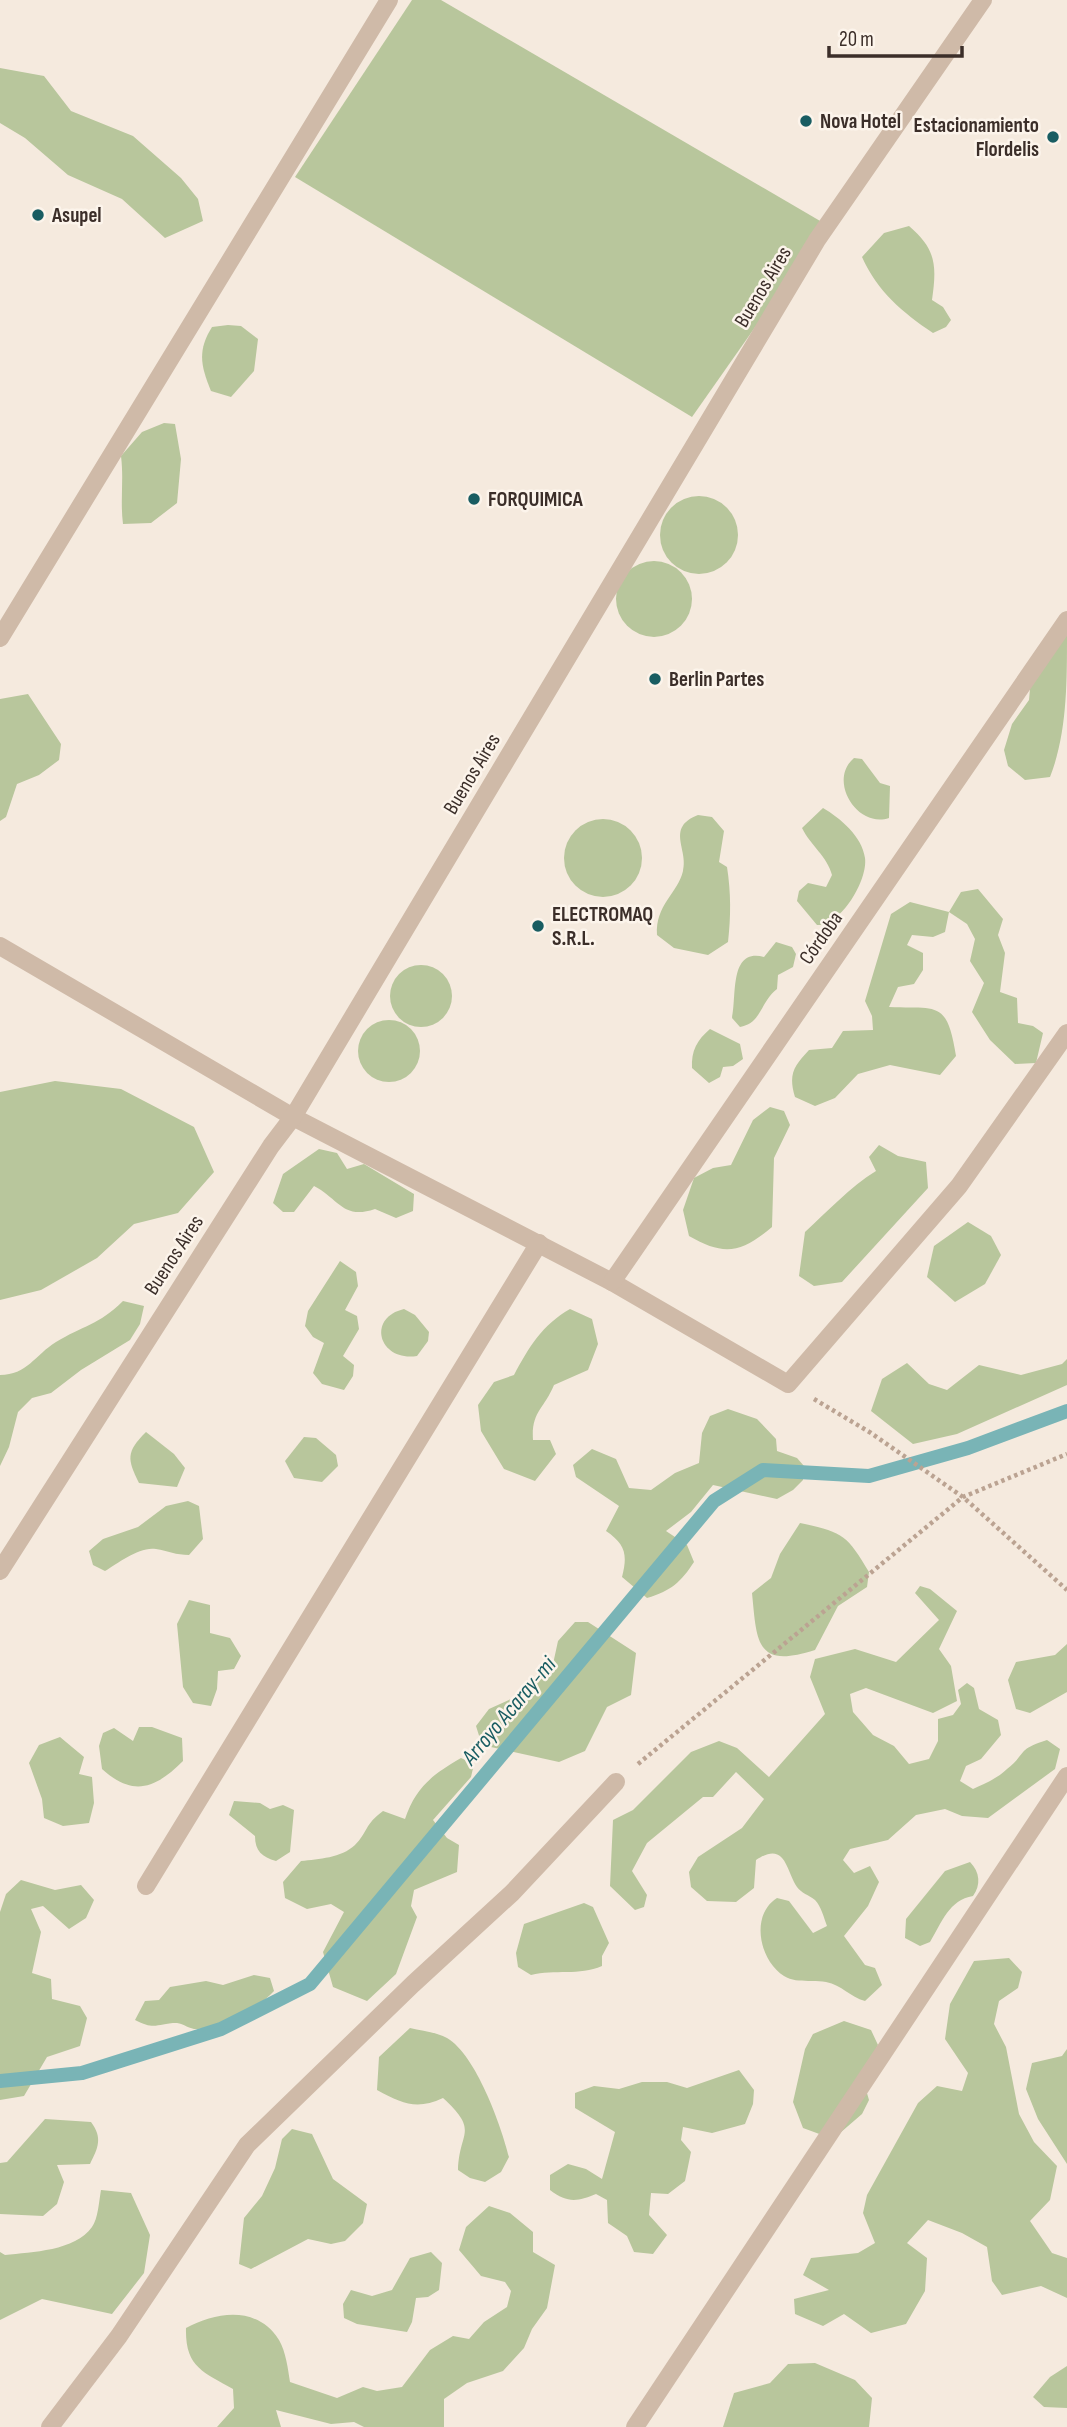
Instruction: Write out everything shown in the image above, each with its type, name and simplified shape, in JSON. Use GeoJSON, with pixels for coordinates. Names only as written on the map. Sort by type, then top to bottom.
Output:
{"type":"FeatureCollection","features":[{"type":"Feature","properties":{"kind":"street"},"geometry":{"type":"LineString","coordinates":[[0,638],[389,0]]}},
{"type":"Feature","properties":{"kind":"street","name":"Buenos Aires"},"geometry":{"type":"LineString","coordinates":[[0,1571],[271,1146],[293,1117],[817,240],[984,0]]}},
{"type":"Feature","properties":{"kind":"street","name":"Córdoba"},"geometry":{"type":"LineString","coordinates":[[612,1282],[1067,620]]}},
{"type":"Feature","properties":{"kind":"street"},"geometry":{"type":"LineString","coordinates":[[0,946],[293,1117],[612,1282],[788,1384],[960,1186],[1067,1033]]}},
{"type":"Feature","properties":{"kind":"street"},"geometry":{"type":"LineString","coordinates":[[146,1886],[539,1243]]}},
{"type":"Feature","properties":{"kind":"street"},"geometry":{"type":"LineString","coordinates":[[635,2427],[1067,1776]]}},
{"type":"Feature","properties":{"kind":"street"},"geometry":{"type":"LineString","coordinates":[[50,2427],[119,2336],[247,2145],[413,1984],[512,1893],[616,1782]]}},
{"type":"Feature","properties":{"kind":"path"},"geometry":{"type":"LineString","coordinates":[[788,1384],[871,1433],[963,1497],[1067,1590]]}},
{"type":"Feature","properties":{"kind":"path"},"geometry":{"type":"LineString","coordinates":[[616,1782],[963,1497],[1067,1454]]}},
{"type":"Feature","properties":{"kind":"green space"},"geometry":{"type":"Polygon","coordinates":[[[412,0],[441,0],[827,225],[692,417],[295,177],[412,0]]]}},
{"type":"Feature","properties":{"kind":"green space"},"geometry":{"type":"Polygon","coordinates":[[[0,68],[44,76],[71,111],[133,136],[181,178],[198,199],[203,221],[165,238],[122,199],[68,175],[25,138],[0,123],[0,68]]]}},
{"type":"Feature","properties":{"kind":"green space"},"geometry":{"type":"Polygon","coordinates":[[[909,226],[925,242],[932,258],[932,300],[943,307],[951,320],[946,327],[933,333],[883,291],[862,257],[884,233],[909,226]]]}},
{"type":"Feature","properties":{"kind":"green space"},"geometry":{"type":"Polygon","coordinates":[[[241,326],[258,339],[254,371],[231,397],[211,391],[202,359],[204,344],[212,327],[241,326]]]}},
{"type":"Feature","properties":{"kind":"green space"},"geometry":{"type":"Polygon","coordinates":[[[164,423],[175,424],[181,459],[177,503],[151,523],[123,524],[121,456],[142,432],[164,423]]]}},
{"type":"Feature","properties":{"kind":"green space"},"geometry":{"type":"Polygon","coordinates":[[[699,496],[714,499],[726,508],[735,520],[738,535],[735,550],[726,562],[714,571],[699,574],[684,571],[672,562],[663,550],[660,535],[663,520],[672,508],[684,499],[699,496]]]}},
{"type":"Feature","properties":{"kind":"green space"},"geometry":{"type":"Polygon","coordinates":[[[662,561],[675,567],[686,578],[692,591],[690,614],[675,631],[662,637],[646,637],[633,631],[618,614],[616,591],[622,578],[639,563],[662,561]]]}},
{"type":"Feature","properties":{"kind":"green space"},"geometry":{"type":"Polygon","coordinates":[[[1067,635],[1065,708],[1056,761],[1050,777],[1025,780],[1008,766],[1004,750],[1012,724],[1029,700],[1031,678],[1067,635]]]}},
{"type":"Feature","properties":{"kind":"green space"},"geometry":{"type":"Polygon","coordinates":[[[28,694],[61,744],[59,760],[39,775],[17,784],[6,817],[0,821],[0,699],[28,694]]]}},
{"type":"Feature","properties":{"kind":"green space"},"geometry":{"type":"Polygon","coordinates":[[[854,758],[862,759],[880,783],[890,786],[889,818],[877,820],[867,817],[850,801],[844,779],[846,768],[854,758]]]}},
{"type":"Feature","properties":{"kind":"green space"},"geometry":{"type":"Polygon","coordinates":[[[823,808],[843,822],[860,842],[865,867],[857,889],[844,910],[826,923],[817,925],[797,901],[799,891],[808,883],[826,887],[832,875],[802,828],[823,808]]]}},
{"type":"Feature","properties":{"kind":"green space"},"geometry":{"type":"Polygon","coordinates":[[[698,815],[712,817],[724,831],[719,862],[727,867],[729,886],[728,942],[708,955],[674,948],[657,935],[663,907],[683,871],[680,833],[688,820],[698,815]]]}},
{"type":"Feature","properties":{"kind":"green space"},"geometry":{"type":"Polygon","coordinates":[[[603,819],[618,822],[630,831],[639,843],[642,858],[639,873],[630,885],[618,894],[603,897],[588,894],[576,885],[567,873],[564,858],[567,843],[576,831],[588,822],[603,819]]]}},
{"type":"Feature","properties":{"kind":"green space"},"geometry":{"type":"Polygon","coordinates":[[[978,889],[1003,919],[998,935],[1005,953],[1000,992],[1017,998],[1018,1023],[1033,1026],[1043,1033],[1036,1063],[1015,1064],[990,1040],[972,1012],[984,983],[970,961],[975,939],[967,924],[949,912],[961,892],[978,889]]]}},
{"type":"Feature","properties":{"kind":"green space"},"geometry":{"type":"Polygon","coordinates":[[[910,902],[949,912],[945,932],[933,937],[912,935],[907,945],[923,953],[923,970],[914,984],[898,987],[889,1007],[938,1011],[949,1025],[956,1056],[940,1075],[890,1065],[858,1074],[835,1098],[815,1106],[795,1097],[792,1076],[809,1050],[832,1048],[843,1031],[873,1030],[872,1016],[865,1001],[891,914],[910,902]]]}},
{"type":"Feature","properties":{"kind":"green space"},"geometry":{"type":"Polygon","coordinates":[[[776,942],[792,947],[796,954],[793,967],[778,975],[777,989],[757,1017],[740,1027],[732,1018],[740,966],[745,959],[753,956],[764,957],[776,942]]]}},
{"type":"Feature","properties":{"kind":"green space"},"geometry":{"type":"Polygon","coordinates":[[[421,965],[433,967],[443,974],[450,984],[450,1008],[443,1018],[433,1025],[421,1027],[409,1025],[399,1018],[392,1008],[390,996],[392,984],[399,974],[409,967],[421,965]]]}},
{"type":"Feature","properties":{"kind":"green space"},"geometry":{"type":"Polygon","coordinates":[[[389,1020],[401,1022],[411,1029],[418,1039],[418,1063],[411,1073],[401,1080],[389,1082],[377,1080],[367,1073],[360,1063],[358,1051],[360,1039],[367,1029],[377,1022],[389,1020]]]}},
{"type":"Feature","properties":{"kind":"green space"},"geometry":{"type":"Polygon","coordinates":[[[710,1029],[740,1044],[743,1059],[733,1066],[723,1067],[720,1077],[709,1083],[692,1068],[692,1062],[696,1046],[710,1029]]]}},
{"type":"Feature","properties":{"kind":"green space"},"geometry":{"type":"Polygon","coordinates":[[[55,1081],[121,1089],[194,1127],[214,1172],[178,1213],[134,1224],[97,1258],[41,1290],[0,1300],[0,1092],[55,1081]]]}},
{"type":"Feature","properties":{"kind":"green space"},"geometry":{"type":"Polygon","coordinates":[[[770,1107],[784,1111],[790,1125],[774,1158],[772,1227],[751,1242],[733,1249],[713,1247],[689,1236],[683,1210],[694,1178],[713,1168],[731,1165],[753,1120],[770,1107]]]}},
{"type":"Feature","properties":{"kind":"green space"},"geometry":{"type":"Polygon","coordinates":[[[879,1145],[898,1156],[926,1162],[928,1188],[842,1282],[814,1286],[799,1276],[805,1232],[848,1192],[876,1171],[869,1157],[879,1145]]]}},
{"type":"Feature","properties":{"kind":"green space"},"geometry":{"type":"Polygon","coordinates":[[[319,1149],[337,1153],[347,1169],[364,1164],[414,1194],[413,1211],[396,1218],[375,1209],[355,1212],[314,1186],[294,1212],[283,1212],[273,1203],[283,1174],[319,1149]]]}},
{"type":"Feature","properties":{"kind":"green space"},"geometry":{"type":"Polygon","coordinates":[[[968,1222],[991,1236],[1001,1255],[985,1284],[955,1302],[927,1277],[934,1246],[968,1222]]]}},
{"type":"Feature","properties":{"kind":"green space"},"geometry":{"type":"Polygon","coordinates":[[[340,1261],[356,1272],[358,1286],[345,1310],[357,1316],[359,1329],[343,1356],[354,1365],[353,1376],[344,1390],[322,1384],[313,1373],[324,1343],[313,1337],[305,1326],[308,1311],[340,1261]]]}},
{"type":"Feature","properties":{"kind":"green space"},"geometry":{"type":"Polygon","coordinates":[[[123,1301],[144,1306],[140,1324],[130,1340],[81,1370],[51,1393],[32,1398],[18,1412],[9,1447],[0,1466],[0,1375],[24,1368],[56,1342],[98,1320],[123,1301]]]}},
{"type":"Feature","properties":{"kind":"green space"},"geometry":{"type":"Polygon","coordinates":[[[404,1309],[415,1315],[429,1332],[428,1341],[417,1356],[404,1356],[394,1352],[386,1346],[382,1338],[381,1329],[385,1321],[392,1314],[404,1309]]]}},
{"type":"Feature","properties":{"kind":"green space"},"geometry":{"type":"Polygon","coordinates":[[[570,1309],[592,1319],[598,1344],[588,1370],[554,1385],[536,1417],[533,1440],[550,1440],[556,1454],[535,1481],[504,1469],[481,1431],[478,1405],[494,1382],[514,1375],[537,1338],[552,1322],[570,1309]]]}},
{"type":"Feature","properties":{"kind":"green space"},"geometry":{"type":"Polygon","coordinates":[[[1067,1359],[1067,1385],[957,1434],[913,1444],[871,1411],[882,1379],[907,1363],[929,1384],[947,1390],[979,1365],[1021,1375],[1062,1364],[1067,1359]]]}},
{"type":"Feature","properties":{"kind":"green space"},"geometry":{"type":"Polygon","coordinates":[[[728,1409],[757,1419],[776,1439],[777,1451],[797,1458],[804,1466],[803,1480],[793,1490],[777,1499],[713,1485],[691,1512],[666,1531],[687,1545],[694,1562],[675,1585],[647,1598],[622,1577],[625,1562],[623,1550],[617,1540],[606,1531],[619,1506],[576,1477],[573,1465],[592,1449],[616,1459],[629,1488],[651,1490],[675,1473],[699,1463],[702,1433],[710,1416],[728,1409]]]}},
{"type":"Feature","properties":{"kind":"green space"},"geometry":{"type":"Polygon","coordinates":[[[146,1432],[174,1454],[185,1468],[177,1487],[139,1483],[130,1456],[146,1432]]]}},
{"type":"Feature","properties":{"kind":"green space"},"geometry":{"type":"Polygon","coordinates":[[[304,1437],[316,1438],[336,1455],[338,1466],[322,1482],[294,1478],[285,1461],[304,1437]]]}},
{"type":"Feature","properties":{"kind":"green space"},"geometry":{"type":"Polygon","coordinates":[[[188,1501],[199,1506],[203,1539],[189,1555],[150,1549],[129,1556],[105,1571],[93,1565],[89,1551],[103,1539],[138,1527],[166,1506],[188,1501]]]}},
{"type":"Feature","properties":{"kind":"green space"},"geometry":{"type":"Polygon","coordinates":[[[800,1523],[826,1529],[849,1543],[869,1572],[867,1587],[838,1606],[815,1650],[781,1656],[770,1653],[763,1647],[756,1626],[752,1593],[771,1578],[780,1554],[800,1523]]]}},
{"type":"Feature","properties":{"kind":"green space"},"geometry":{"type":"Polygon","coordinates":[[[920,1586],[930,1589],[957,1611],[939,1649],[951,1666],[957,1701],[933,1713],[866,1688],[850,1694],[853,1712],[873,1735],[894,1746],[909,1764],[929,1759],[938,1741],[938,1719],[953,1715],[961,1704],[958,1690],[967,1683],[974,1688],[979,1709],[998,1720],[1001,1735],[981,1759],[966,1766],[960,1781],[973,1789],[999,1775],[1031,1746],[1047,1740],[1060,1749],[1055,1769],[988,1818],[962,1816],[945,1809],[916,1815],[888,1840],[850,1849],[843,1860],[854,1873],[870,1866],[879,1882],[868,1906],[844,1936],[865,1965],[875,1968],[882,1985],[865,2001],[832,1984],[794,1980],[775,1969],[764,1949],[761,1926],[763,1915],[777,1898],[789,1901],[813,1933],[827,1926],[817,1903],[797,1887],[784,1860],[779,1856],[766,1855],[756,1860],[754,1888],[736,1902],[707,1901],[691,1887],[689,1872],[698,1857],[742,1828],[764,1799],[736,1772],[713,1797],[703,1797],[647,1843],[632,1871],[647,1895],[644,1907],[635,1910],[610,1886],[613,1820],[633,1810],[691,1752],[719,1741],[737,1748],[769,1777],[825,1714],[810,1677],[815,1659],[855,1649],[896,1662],[939,1620],[915,1593],[920,1586]]]}},
{"type":"Feature","properties":{"kind":"green space"},"geometry":{"type":"Polygon","coordinates":[[[189,1600],[210,1605],[210,1633],[230,1638],[241,1656],[234,1669],[218,1671],[217,1689],[211,1706],[193,1703],[183,1687],[177,1624],[189,1600]]]}},
{"type":"Feature","properties":{"kind":"green space"},"geometry":{"type":"Polygon","coordinates":[[[575,1622],[588,1622],[636,1653],[631,1695],[607,1707],[585,1751],[559,1762],[482,1745],[476,1726],[489,1709],[522,1694],[553,1664],[558,1641],[575,1622]]]}},
{"type":"Feature","properties":{"kind":"green space"},"geometry":{"type":"Polygon","coordinates":[[[1067,1644],[1067,1692],[1030,1713],[1016,1709],[1008,1680],[1016,1662],[1055,1655],[1067,1644]]]}},
{"type":"Feature","properties":{"kind":"green space"},"geometry":{"type":"Polygon","coordinates":[[[139,1727],[152,1727],[182,1738],[183,1761],[163,1778],[144,1786],[134,1786],[124,1784],[102,1769],[99,1746],[103,1733],[114,1728],[133,1741],[139,1727]]]}},
{"type":"Feature","properties":{"kind":"green space"},"geometry":{"type":"Polygon","coordinates":[[[60,1737],[84,1757],[79,1774],[92,1777],[94,1803],[89,1823],[63,1826],[44,1818],[42,1799],[29,1763],[39,1745],[60,1737]]]}},
{"type":"Feature","properties":{"kind":"green space"},"geometry":{"type":"Polygon","coordinates":[[[461,1758],[474,1764],[471,1777],[433,1820],[447,1838],[459,1845],[457,1872],[414,1890],[411,1906],[417,1917],[396,1974],[367,2001],[333,1987],[323,1952],[344,1912],[331,1904],[307,1909],[285,1898],[283,1882],[301,1861],[330,1857],[355,1845],[383,1811],[405,1819],[414,1798],[426,1783],[461,1758]]]}},
{"type":"Feature","properties":{"kind":"green space"},"geometry":{"type":"Polygon","coordinates":[[[234,1801],[260,1803],[270,1809],[283,1805],[294,1810],[290,1852],[276,1861],[260,1853],[255,1836],[229,1815],[234,1801]]]}},
{"type":"Feature","properties":{"kind":"green space"},"geometry":{"type":"Polygon","coordinates":[[[970,1862],[978,1879],[973,1896],[952,1907],[930,1942],[920,1946],[905,1938],[906,1919],[945,1871],[970,1862]]]}},
{"type":"Feature","properties":{"kind":"green space"},"geometry":{"type":"Polygon","coordinates":[[[21,1880],[55,1890],[81,1885],[94,1900],[86,1918],[69,1929],[43,1906],[31,1909],[41,1932],[32,1973],[51,1979],[52,1999],[80,2006],[87,2018],[80,2046],[47,2057],[24,2096],[0,2100],[0,1912],[6,1894],[21,1880]]]}},
{"type":"Feature","properties":{"kind":"green space"},"geometry":{"type":"Polygon","coordinates":[[[584,1903],[593,1907],[609,1943],[602,1956],[602,1966],[585,1971],[531,1975],[518,1967],[516,1953],[524,1924],[584,1903]]]}},
{"type":"Feature","properties":{"kind":"green space"},"geometry":{"type":"Polygon","coordinates":[[[1009,1958],[1022,1972],[1018,1988],[999,2001],[994,2024],[1006,2047],[1019,2114],[1034,2142],[1057,2166],[1050,2200],[1030,2221],[1052,2253],[1067,2258],[1067,2298],[1041,2286],[1002,2295],[992,2281],[987,2247],[962,2233],[928,2220],[907,2243],[927,2258],[925,2291],[906,2324],[871,2333],[844,2314],[823,2326],[795,2314],[794,2299],[829,2290],[803,2275],[811,2258],[858,2253],[875,2243],[863,2213],[867,2195],[918,2103],[937,2086],[962,2091],[968,2073],[945,2039],[950,2004],[974,1961],[1009,1958]]]}},
{"type":"Feature","properties":{"kind":"green space"},"geometry":{"type":"Polygon","coordinates":[[[254,1975],[270,1978],[274,1991],[259,2004],[228,2021],[195,2029],[177,2023],[152,2026],[135,2020],[145,2001],[159,2000],[170,1987],[206,1981],[223,1985],[254,1975]]]}},
{"type":"Feature","properties":{"kind":"green space"},"geometry":{"type":"Polygon","coordinates":[[[844,2021],[871,2030],[878,2045],[862,2076],[869,2100],[862,2114],[833,2139],[803,2128],[793,2102],[805,2049],[813,2034],[844,2021]]]}},
{"type":"Feature","properties":{"kind":"green space"},"geometry":{"type":"Polygon","coordinates":[[[410,2028],[443,2036],[458,2047],[468,2059],[486,2092],[509,2157],[501,2172],[485,2182],[470,2178],[458,2170],[464,2125],[443,2098],[425,2104],[410,2104],[377,2090],[379,2057],[410,2028]]]}},
{"type":"Feature","properties":{"kind":"green space"},"geometry":{"type":"Polygon","coordinates":[[[1067,2049],[1067,2164],[1038,2119],[1026,2089],[1032,2063],[1062,2056],[1067,2049]]]}},
{"type":"Feature","properties":{"kind":"green space"},"geometry":{"type":"Polygon","coordinates":[[[739,2070],[754,2090],[753,2104],[745,2124],[712,2133],[683,2127],[681,2140],[691,2152],[685,2181],[668,2194],[651,2193],[649,2215],[667,2235],[653,2254],[634,2252],[627,2236],[608,2223],[607,2200],[596,2194],[578,2200],[567,2199],[550,2190],[550,2175],[568,2164],[586,2169],[602,2179],[615,2132],[575,2108],[575,2093],[594,2086],[619,2089],[642,2082],[667,2082],[687,2088],[739,2070]]]}},
{"type":"Feature","properties":{"kind":"green space"},"geometry":{"type":"Polygon","coordinates":[[[45,2119],[91,2122],[98,2138],[93,2158],[90,2164],[57,2165],[64,2182],[57,2204],[43,2216],[0,2214],[0,2163],[7,2162],[45,2119]]]}},
{"type":"Feature","properties":{"kind":"green space"},"geometry":{"type":"Polygon","coordinates":[[[292,2129],[312,2134],[333,2179],[367,2204],[363,2223],[345,2241],[331,2244],[308,2239],[251,2269],[239,2264],[244,2218],[262,2196],[275,2168],[282,2139],[292,2129]]]}},
{"type":"Feature","properties":{"kind":"green space"},"geometry":{"type":"Polygon","coordinates":[[[101,2190],[131,2193],[150,2235],[144,2273],[112,2314],[42,2299],[0,2320],[0,2252],[5,2255],[40,2251],[75,2241],[94,2224],[101,2190]]]}},
{"type":"Feature","properties":{"kind":"green space"},"geometry":{"type":"Polygon","coordinates":[[[489,2206],[510,2213],[533,2232],[533,2252],[555,2265],[547,2308],[532,2329],[524,2348],[503,2371],[467,2383],[444,2399],[444,2427],[364,2427],[354,2422],[331,2424],[276,2410],[281,2427],[217,2427],[234,2408],[233,2389],[198,2367],[189,2352],[186,2328],[210,2318],[223,2316],[235,2315],[259,2321],[279,2340],[290,2382],[337,2398],[363,2387],[377,2391],[402,2387],[430,2350],[453,2336],[469,2339],[484,2322],[507,2307],[511,2291],[505,2282],[481,2276],[459,2250],[466,2227],[489,2206]]]}},
{"type":"Feature","properties":{"kind":"green space"},"geometry":{"type":"Polygon","coordinates":[[[431,2252],[442,2263],[439,2290],[428,2297],[416,2298],[412,2322],[407,2332],[357,2324],[344,2318],[343,2304],[351,2290],[372,2296],[392,2290],[410,2258],[431,2252]]]}},
{"type":"Feature","properties":{"kind":"green space"},"geometry":{"type":"Polygon","coordinates":[[[815,2363],[855,2380],[872,2398],[869,2427],[723,2427],[734,2393],[770,2383],[788,2364],[815,2363]]]}},
{"type":"Feature","properties":{"kind":"green space"},"geometry":{"type":"Polygon","coordinates":[[[1067,2366],[1067,2408],[1044,2407],[1033,2397],[1050,2377],[1067,2366]]]}},
{"type":"Feature","properties":{"kind":"waterway","name":"Arroyo Acaray-mi"},"geometry":{"type":"LineString","coordinates":[[0,2081],[82,2073],[221,2029],[310,1984],[714,1501],[763,1470],[869,1476],[968,1448],[1067,1411]]}},
{"type":"Feature","properties":{"kind":"place","name":"Nova Hotel"},"geometry":{"type":"Point","coordinates":[806,121]}},
{"type":"Feature","properties":{"kind":"place","name":"Estacionamiento Flordelis"},"geometry":{"type":"Point","coordinates":[1053,137]}},
{"type":"Feature","properties":{"kind":"place","name":"Asupel"},"geometry":{"type":"Point","coordinates":[38,215]}},
{"type":"Feature","properties":{"kind":"place","name":"FORQUIMICA"},"geometry":{"type":"Point","coordinates":[474,499]}},
{"type":"Feature","properties":{"kind":"place","name":"Berlin Partes"},"geometry":{"type":"Point","coordinates":[655,679]}},
{"type":"Feature","properties":{"kind":"place","name":"ELECTROMAQ S.R.L."},"geometry":{"type":"Point","coordinates":[538,926]}}]}
